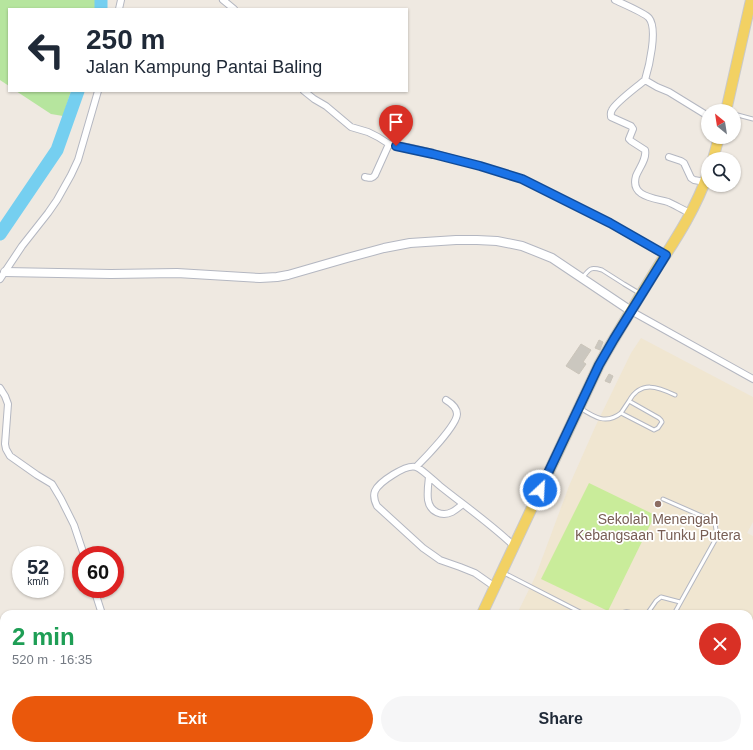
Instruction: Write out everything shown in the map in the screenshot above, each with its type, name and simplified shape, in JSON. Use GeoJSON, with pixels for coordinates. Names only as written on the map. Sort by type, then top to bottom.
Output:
{"type":"FeatureCollection","features":[{"type":"Feature","properties":{"kind":"main road"},"geometry":{"type":"LineString","coordinates":[[728,104],[752,0]]}},
{"type":"Feature","properties":{"kind":"main road"},"geometry":{"type":"LineString","coordinates":[[484,610],[599,365],[666,255],[690,213],[701,189]]}},
{"type":"Feature","properties":{"kind":"street"},"geometry":{"type":"LineString","coordinates":[[224,0],[233,8]]}},
{"type":"Feature","properties":{"kind":"street"},"geometry":{"type":"LineString","coordinates":[[615,0],[647,16],[651,22],[653,34],[650,62],[645,80],[612,109],[611,117],[632,126],[633,129],[629,138],[646,151],[635,182],[636,187],[640,192],[643,195],[669,202],[690,213]]}},
{"type":"Feature","properties":{"kind":"street"},"geometry":{"type":"LineString","coordinates":[[645,80],[669,92],[701,112]]}},
{"type":"Feature","properties":{"kind":"street"},"geometry":{"type":"LineString","coordinates":[[0,280],[22,246],[57,200],[71,175],[78,160],[98,92]]}},
{"type":"Feature","properties":{"kind":"street"},"geometry":{"type":"LineString","coordinates":[[305,92],[326,106],[351,127],[368,132],[389,144],[407,147],[480,166],[522,179],[610,223],[666,255]]}},
{"type":"Feature","properties":{"kind":"street"},"geometry":{"type":"LineString","coordinates":[[366,177],[373,178],[375,176],[389,144]]}},
{"type":"Feature","properties":{"kind":"street"},"geometry":{"type":"LineString","coordinates":[[669,157],[681,161],[691,178],[701,178]]}},
{"type":"Feature","properties":{"kind":"street"},"geometry":{"type":"LineString","coordinates":[[5,272],[97,274],[176,273],[273,278],[384,248],[410,243],[477,240],[510,243],[531,249],[555,260],[631,311],[753,379]]}},
{"type":"Feature","properties":{"kind":"street"},"geometry":{"type":"LineString","coordinates":[[0,388],[8,404],[5,444],[6,449],[10,456],[17,462],[52,484],[74,525],[81,546]]}},
{"type":"Feature","properties":{"kind":"street"},"geometry":{"type":"LineString","coordinates":[[416,467],[435,448],[455,421],[457,410],[446,400]]}},
{"type":"Feature","properties":{"kind":"street"},"geometry":{"type":"LineString","coordinates":[[495,587],[475,573],[440,560],[423,548],[377,506],[374,492],[385,480],[404,469],[412,466],[416,467],[498,530],[514,546]]}},
{"type":"Feature","properties":{"kind":"street"},"geometry":{"type":"LineString","coordinates":[[429,477],[428,500],[436,512],[441,514],[450,513],[455,511],[463,504]]}},
{"type":"Feature","properties":{"kind":"street"},"geometry":{"type":"LineString","coordinates":[[97,598],[101,610]]}},
{"type":"Feature","properties":{"kind":"lane"},"geometry":{"type":"LineString","coordinates":[[741,116],[753,119]]}},
{"type":"Feature","properties":{"kind":"lane"},"geometry":{"type":"LineString","coordinates":[[582,278],[591,269],[594,268],[602,270],[642,294]]}},
{"type":"Feature","properties":{"kind":"lane"},"geometry":{"type":"LineString","coordinates":[[579,407],[590,414],[606,420],[614,418],[621,413],[631,397],[639,390],[644,388],[656,387],[675,395]]}},
{"type":"Feature","properties":{"kind":"lane"},"geometry":{"type":"LineString","coordinates":[[621,413],[654,430],[656,430],[662,422],[659,418],[629,401]]}},
{"type":"Feature","properties":{"kind":"lane"},"geometry":{"type":"LineString","coordinates":[[663,499],[713,521],[718,535],[676,610]]}},
{"type":"Feature","properties":{"kind":"lane"},"geometry":{"type":"LineString","coordinates":[[502,572],[576,610]]}},
{"type":"Feature","properties":{"kind":"lane"},"geometry":{"type":"LineString","coordinates":[[650,610],[656,600],[661,597],[680,602]]}},
{"type":"Feature","properties":{"kind":"shaded area","name":"Sekolah Menengah Kebangsaan Tunku Putera"},"geometry":{"type":"Polygon","coordinates":[[[641,338],[753,397],[753,522],[747,533],[753,536],[753,610],[519,610],[536,575],[569,486],[596,425],[631,353],[641,338]]]}},
{"type":"Feature","properties":{"kind":"green space"},"geometry":{"type":"Polygon","coordinates":[[[0,0],[96,0],[95,8],[8,8],[8,85],[0,80],[0,0]]]}},
{"type":"Feature","properties":{"kind":"green space"},"geometry":{"type":"Polygon","coordinates":[[[18,92],[71,92],[63,116],[51,114],[18,92]]]}},
{"type":"Feature","properties":{"kind":"green space"},"geometry":{"type":"Polygon","coordinates":[[[589,483],[655,515],[608,610],[541,579],[589,483]]]}},
{"type":"Feature","properties":{"kind":"building"},"geometry":{"type":"Polygon","coordinates":[[[599,340],[603,342],[600,350],[595,348],[599,340]]]}},
{"type":"Feature","properties":{"kind":"building"},"geometry":{"type":"Polygon","coordinates":[[[581,344],[591,350],[583,362],[586,364],[579,374],[566,366],[581,344]]]}},
{"type":"Feature","properties":{"kind":"building"},"geometry":{"type":"Polygon","coordinates":[[[609,374],[613,376],[610,383],[605,381],[609,374]]]}},
{"type":"Feature","properties":{"kind":"waterway"},"geometry":{"type":"LineString","coordinates":[[101,0],[101,8]]}},
{"type":"Feature","properties":{"kind":"waterway"},"geometry":{"type":"LineString","coordinates":[[0,234],[57,150],[78,92]]}},
{"type":"Feature","properties":{"kind":"place","name":"Sekolah Menengah Kebangsaan Tunku Putera"},"geometry":{"type":"Point","coordinates":[658,504]}},
{"type":"Feature","properties":{"kind":"route"},"geometry":{"type":"LineString","coordinates":[[396,146],[407,147],[480,166],[522,179],[610,223],[666,255],[599,365],[540,490]]}}]}
